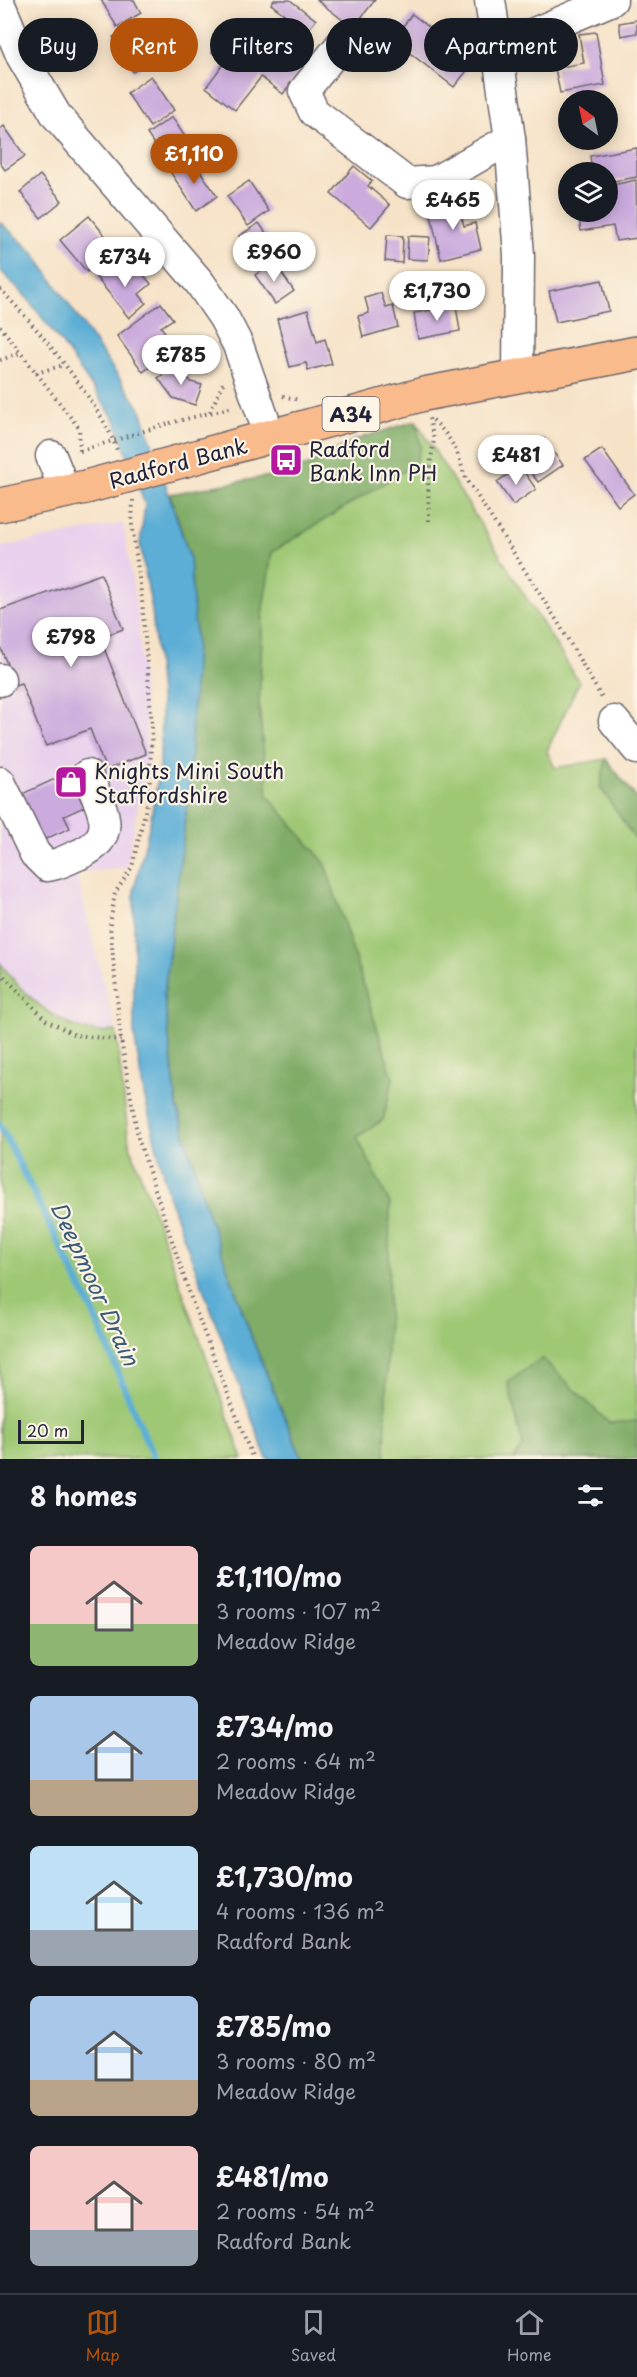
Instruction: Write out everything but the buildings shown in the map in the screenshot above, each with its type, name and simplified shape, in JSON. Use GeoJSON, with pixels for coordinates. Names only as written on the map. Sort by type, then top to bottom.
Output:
{"type":"FeatureCollection","features":[{"type":"Feature","properties":{"kind":"highway","name":"Radford Bank"},"geometry":{"type":"LineString","coordinates":[[0,505],[76,489],[424,394],[637,353]]}},
{"type":"Feature","properties":{"kind":"street"},"geometry":{"type":"LineString","coordinates":[[490,0],[493,18]]}},
{"type":"Feature","properties":{"kind":"street"},"geometry":{"type":"LineString","coordinates":[[569,18],[612,0]]}},
{"type":"Feature","properties":{"kind":"street"},"geometry":{"type":"LineString","coordinates":[[0,5],[22,57],[56,115],[200,283],[224,318],[238,345],[270,436]]}},
{"type":"Feature","properties":{"kind":"street"},"geometry":{"type":"LineString","coordinates":[[326,63],[304,91],[314,112],[407,183],[436,181],[510,139]]}},
{"type":"Feature","properties":{"kind":"street"},"geometry":{"type":"LineString","coordinates":[[501,72],[510,139],[519,255],[518,375]]}},
{"type":"Feature","properties":{"kind":"street"},"geometry":{"type":"LineString","coordinates":[[65,454],[76,489]]}},
{"type":"Feature","properties":{"kind":"street"},"geometry":{"type":"LineString","coordinates":[[0,782],[35,854],[47,866],[55,865],[95,845],[105,828],[105,818],[87,775]]}},
{"type":"Feature","properties":{"kind":"path"},"geometry":{"type":"LineString","coordinates":[[0,289],[64,365],[105,424]]}},
{"type":"Feature","properties":{"kind":"path"},"geometry":{"type":"LineString","coordinates":[[0,326],[79,428],[65,454]]}},
{"type":"Feature","properties":{"kind":"path"},"geometry":{"type":"LineString","coordinates":[[0,360],[21,353]]}},
{"type":"Feature","properties":{"kind":"path"},"geometry":{"type":"LineString","coordinates":[[36,373],[64,365]]}},
{"type":"Feature","properties":{"kind":"path"},"geometry":{"type":"LineString","coordinates":[[65,454],[170,423],[242,405]]}},
{"type":"Feature","properties":{"kind":"path"},"geometry":{"type":"LineString","coordinates":[[429,520],[428,478],[434,440],[429,415],[447,434],[470,484],[630,737]]}},
{"type":"Feature","properties":{"kind":"path"},"geometry":{"type":"LineString","coordinates":[[134,542],[142,600],[152,726],[148,795],[132,867],[116,893],[110,924],[121,1040],[138,1137],[192,1301],[253,1459]]}},
{"type":"Feature","properties":{"kind":"path"},"geometry":{"type":"LineString","coordinates":[[0,972],[46,1020],[75,1035],[121,1040]]}},
{"type":"Feature","properties":{"kind":"shaded area","name":"Knights Mini South Staffordshire"},"geometry":{"type":"Polygon","coordinates":[[[123,523],[138,618],[148,756],[126,868],[76,873],[116,1031],[92,1031],[59,1019],[30,996],[0,963],[0,547],[123,523]]]}},
{"type":"Feature","properties":{"kind":"green space"},"geometry":{"type":"Polygon","coordinates":[[[416,421],[579,682],[547,751],[555,768],[606,759],[637,799],[637,1459],[302,1459],[253,1341],[208,1214],[164,995],[190,558],[170,494],[282,474],[305,467],[355,440],[416,421]]]}},
{"type":"Feature","properties":{"kind":"green space"},"geometry":{"type":"Polygon","coordinates":[[[416,421],[421,447],[415,464],[272,552],[263,609],[259,707],[268,796],[325,863],[393,1079],[383,1120],[357,1137],[390,1204],[385,1459],[302,1459],[253,1341],[208,1214],[177,1107],[164,995],[189,787],[190,558],[170,494],[282,474],[305,467],[355,440],[416,421]]]}},
{"type":"Feature","properties":{"kind":"green space"},"geometry":{"type":"Polygon","coordinates":[[[606,759],[637,799],[637,842],[600,787],[606,759]]]}},
{"type":"Feature","properties":{"kind":"green space"},"geometry":{"type":"Polygon","coordinates":[[[0,963],[18,985],[40,1006],[65,1022],[95,1032],[116,1031],[129,1143],[243,1459],[0,1459],[0,963]]]}},
{"type":"Feature","properties":{"kind":"green space"},"geometry":{"type":"Polygon","coordinates":[[[542,1358],[609,1423],[637,1421],[637,1459],[514,1459],[523,1446],[508,1382],[542,1358]]]}},
{"type":"Feature","properties":{"kind":"water"},"geometry":{"type":"Polygon","coordinates":[[[0,222],[34,253],[141,410],[190,558],[196,643],[189,787],[164,995],[177,1107],[208,1214],[253,1341],[302,1459],[267,1459],[168,1195],[144,1094],[134,1034],[134,890],[150,823],[160,765],[161,706],[152,610],[140,544],[145,505],[115,420],[27,298],[0,270],[0,222]]]}},
{"type":"Feature","properties":{"kind":"waterway","name":"Deepmoor Drain"},"geometry":{"type":"LineString","coordinates":[[0,1125],[94,1314],[154,1459]]}},
{"type":"Feature","properties":{"kind":"place","name":"Radford Bank Inn PH"},"geometry":{"type":"Point","coordinates":[286,460]}},
{"type":"Feature","properties":{"kind":"place","name":"Knights Mini South Staffordshire"},"geometry":{"type":"Point","coordinates":[71,782]}}]}
